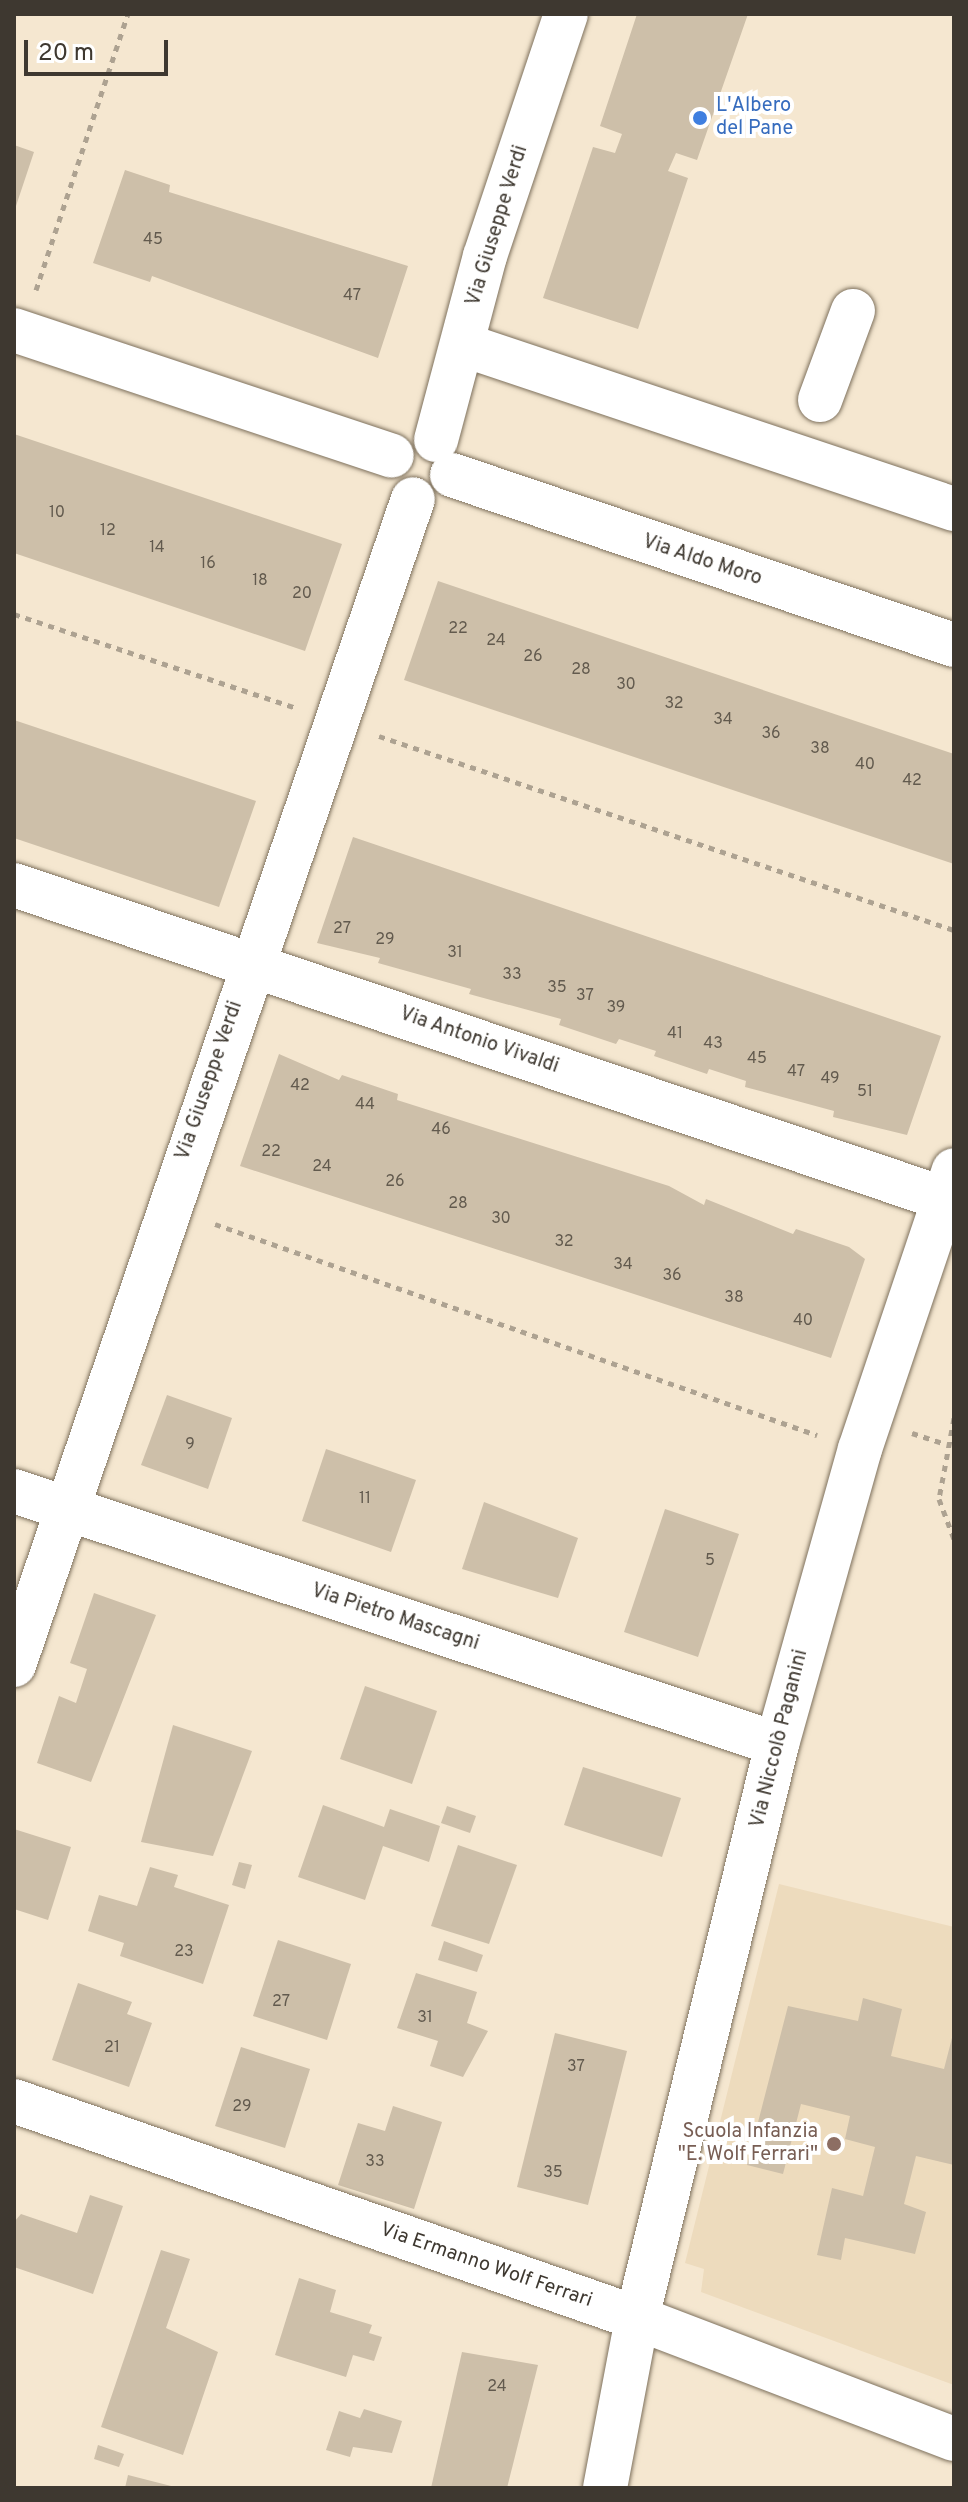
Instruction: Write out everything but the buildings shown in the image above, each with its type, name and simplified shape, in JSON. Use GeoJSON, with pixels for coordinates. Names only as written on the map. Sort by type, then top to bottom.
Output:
{"type":"FeatureCollection","features":[{"type":"Feature","properties":{"kind":"street","name":"Via Giuseppe Verdi"},"geometry":{"type":"LineString","coordinates":[[444,458],[464,345],[485,256],[566,14]]}},
{"type":"Feature","properties":{"kind":"street"},"geometry":{"type":"LineString","coordinates":[[820,400],[853,311]]}},
{"type":"Feature","properties":{"kind":"street"},"geometry":{"type":"LineString","coordinates":[[24,312],[392,456]]}},
{"type":"Feature","properties":{"kind":"street"},"geometry":{"type":"LineString","coordinates":[[464,345],[954,509]]}},
{"type":"Feature","properties":{"kind":"street"},"geometry":{"type":"LineString","coordinates":[[416,437],[444,458],[433,497],[413,499],[396,487],[392,456],[416,437]]}},
{"type":"Feature","properties":{"kind":"street","name":"Via Aldo Moro"},"geometry":{"type":"LineString","coordinates":[[444,458],[954,645]]}},
{"type":"Feature","properties":{"kind":"street","name":"Via Giuseppe Verdi"},"geometry":{"type":"LineString","coordinates":[[14,1665],[166,1207],[413,499]]}},
{"type":"Feature","properties":{"kind":"street","name":"Via Antonio Vivaldi"},"geometry":{"type":"LineString","coordinates":[[14,885],[251,964],[949,1184]]}},
{"type":"Feature","properties":{"kind":"street","name":"Via Niccolò Paganini"},"geometry":{"type":"LineString","coordinates":[[605,2488],[637,2318],[777,1744],[860,1449],[949,1184]]}},
{"type":"Feature","properties":{"kind":"street","name":"Via Pietro Mascagni"},"geometry":{"type":"LineString","coordinates":[[14,1491],[777,1744]]}},
{"type":"Feature","properties":{"kind":"street","name":"Via Ermanno Wolf Ferrari"},"geometry":{"type":"LineString","coordinates":[[14,2101],[637,2318],[954,2439]]}},
{"type":"Feature","properties":{"kind":"path"},"geometry":{"type":"LineString","coordinates":[[24,312],[128,14]]}},
{"type":"Feature","properties":{"kind":"path"},"geometry":{"type":"LineString","coordinates":[[14,614],[954,930]]}},
{"type":"Feature","properties":{"kind":"path"},"geometry":{"type":"LineString","coordinates":[[166,1207],[860,1449]]}},
{"type":"Feature","properties":{"kind":"path"},"geometry":{"type":"LineString","coordinates":[[954,1418],[939,1499],[954,1539]]}},
{"type":"Feature","properties":{"kind":"shaded area","name":"Scuola Infanzia \"E. Wolf Ferrari\""},"geometry":{"type":"Polygon","coordinates":[[[779,1884],[954,1927],[954,2385],[701,2292],[704,2269],[685,2263],[779,1884]]]}},
{"type":"Feature","properties":{"kind":"place","name":"L'Albero del Pane"},"geometry":{"type":"Point","coordinates":[700,118]}},
{"type":"Feature","properties":{"kind":"place","name":"Scuola Infanzia \"E. Wolf Ferrari\""},"geometry":{"type":"Point","coordinates":[834,2144]}}]}
